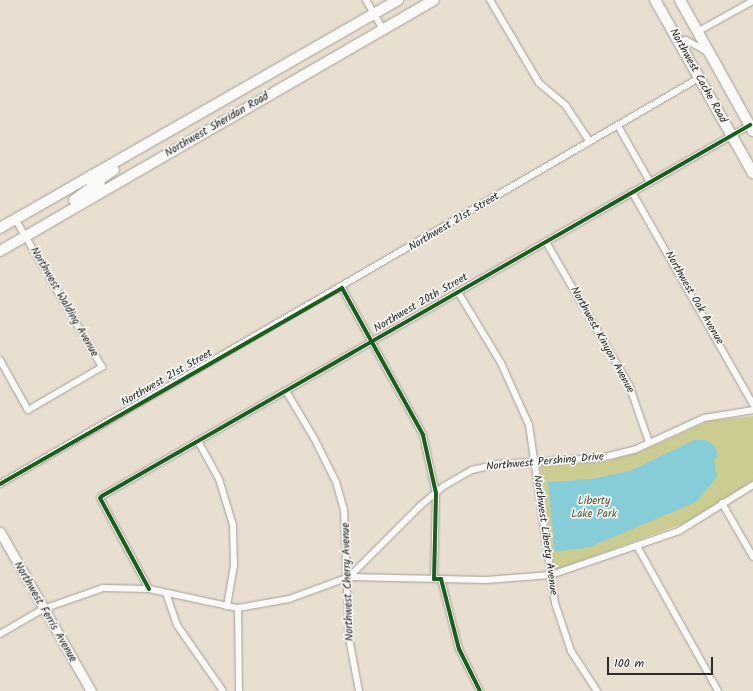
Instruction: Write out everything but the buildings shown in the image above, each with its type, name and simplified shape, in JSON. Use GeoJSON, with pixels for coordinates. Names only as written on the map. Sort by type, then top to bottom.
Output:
{"type":"FeatureCollection","features":[{"type":"Feature","properties":{"kind":"main road","name":"Northwest Sheridan Road"},"geometry":{"type":"LineString","coordinates":[[0,228],[398,0]]}},
{"type":"Feature","properties":{"kind":"main road","name":"Northwest Sheridan Road"},"geometry":{"type":"LineString","coordinates":[[0,250],[434,0]]}},
{"type":"Feature","properties":{"kind":"main road","name":"Northwest Cache Road"},"geometry":{"type":"LineString","coordinates":[[655,0],[753,173]]}},
{"type":"Feature","properties":{"kind":"main road","name":"Northwest Cache Road"},"geometry":{"type":"LineString","coordinates":[[680,0],[751,128]]}},
{"type":"Feature","properties":{"kind":"main road"},"geometry":{"type":"LineString","coordinates":[[101,192],[99,180],[165,140],[174,129]]}},
{"type":"Feature","properties":{"kind":"main road"},"geometry":{"type":"LineString","coordinates":[[53,220],[63,207],[92,187],[92,175]]}},
{"type":"Feature","properties":{"kind":"main road","name":"Northwest Ferris Avenue"},"geometry":{"type":"LineString","coordinates":[[0,532],[91,691]]}},
{"type":"Feature","properties":{"kind":"street"},"geometry":{"type":"LineString","coordinates":[[366,0],[383,30]]}},
{"type":"Feature","properties":{"kind":"street"},"geometry":{"type":"LineString","coordinates":[[490,0],[539,83],[566,106],[590,142]]}},
{"type":"Feature","properties":{"kind":"street"},"geometry":{"type":"LineString","coordinates":[[697,32],[753,1]]}},
{"type":"Feature","properties":{"kind":"street"},"geometry":{"type":"LineString","coordinates":[[679,42],[686,40],[709,53]]}},
{"type":"Feature","properties":{"kind":"street","name":"Northwest 21st Street"},"geometry":{"type":"LineString","coordinates":[[0,484],[342,288],[699,78]]}},
{"type":"Feature","properties":{"kind":"street"},"geometry":{"type":"LineString","coordinates":[[618,126],[650,182]]}},
{"type":"Feature","properties":{"kind":"street","name":"Northwest 20th Street"},"geometry":{"type":"LineString","coordinates":[[149,589],[100,498],[632,192],[731,136],[751,128]]}},
{"type":"Feature","properties":{"kind":"street","name":"Northwest Oak Avenue"},"geometry":{"type":"LineString","coordinates":[[632,192],[753,404]]}},
{"type":"Feature","properties":{"kind":"street","name":"Northwest Walding Avenue"},"geometry":{"type":"LineString","coordinates":[[0,360],[28,410],[102,367],[15,219]]}},
{"type":"Feature","properties":{"kind":"street","name":"Northwest Kinyon Avenue"},"geometry":{"type":"LineString","coordinates":[[546,242],[629,385],[649,442]]}},
{"type":"Feature","properties":{"kind":"street"},"geometry":{"type":"LineString","coordinates":[[342,288],[373,340],[423,435],[436,493],[437,579],[459,649],[480,691]]}},
{"type":"Feature","properties":{"kind":"street","name":"Northwest Liberty Avenue"},"geometry":{"type":"LineString","coordinates":[[458,292],[519,398],[529,425],[555,603],[571,651],[597,691]]}},
{"type":"Feature","properties":{"kind":"street","name":"Northwest Cherry Avenue"},"geometry":{"type":"LineString","coordinates":[[286,390],[336,482],[344,510],[349,577],[349,638],[359,691]]}},
{"type":"Feature","properties":{"kind":"street","name":"Northwest Pershing Drive"},"geometry":{"type":"LineString","coordinates":[[0,634],[43,609],[103,588],[149,589],[238,608],[289,599],[349,577],[436,493],[459,476],[485,466],[601,458],[649,442],[704,418],[753,410]]}},
{"type":"Feature","properties":{"kind":"street"},"geometry":{"type":"LineString","coordinates":[[198,441],[219,480],[232,525],[235,547],[227,606]]}},
{"type":"Feature","properties":{"kind":"street"},"geometry":{"type":"LineString","coordinates":[[349,577],[510,580],[551,575],[637,546],[693,524],[753,485]]}},
{"type":"Feature","properties":{"kind":"street"},"geometry":{"type":"LineString","coordinates":[[722,504],[753,557]]}},
{"type":"Feature","properties":{"kind":"street"},"geometry":{"type":"LineString","coordinates":[[637,546],[718,691]]}},
{"type":"Feature","properties":{"kind":"street"},"geometry":{"type":"LineString","coordinates":[[166,593],[177,625],[223,691]]}},
{"type":"Feature","properties":{"kind":"street"},"geometry":{"type":"LineString","coordinates":[[238,608],[239,691]]}},
{"type":"Feature","properties":{"kind":"green space","name":"Liberty Lake Park"},"geometry":{"type":"Polygon","coordinates":[[[753,416],[753,481],[685,523],[555,570],[540,466],[605,462],[642,451],[709,421],[753,416]]]}},
{"type":"Feature","properties":{"kind":"water"},"geometry":{"type":"Polygon","coordinates":[[[694,440],[704,440],[714,445],[718,454],[714,461],[717,477],[696,502],[590,547],[555,552],[548,482],[592,479],[630,471],[694,440]]]}},
{"type":"Feature","properties":{"kind":"cycle path"},"geometry":{"type":"LineString","coordinates":[[149,589],[100,498],[102,496],[750,125]]}},
{"type":"Feature","properties":{"kind":"cycle path"},"geometry":{"type":"LineString","coordinates":[[0,484],[342,288],[423,435],[436,493],[434,579],[441,579],[459,649],[480,691]]}}]}
